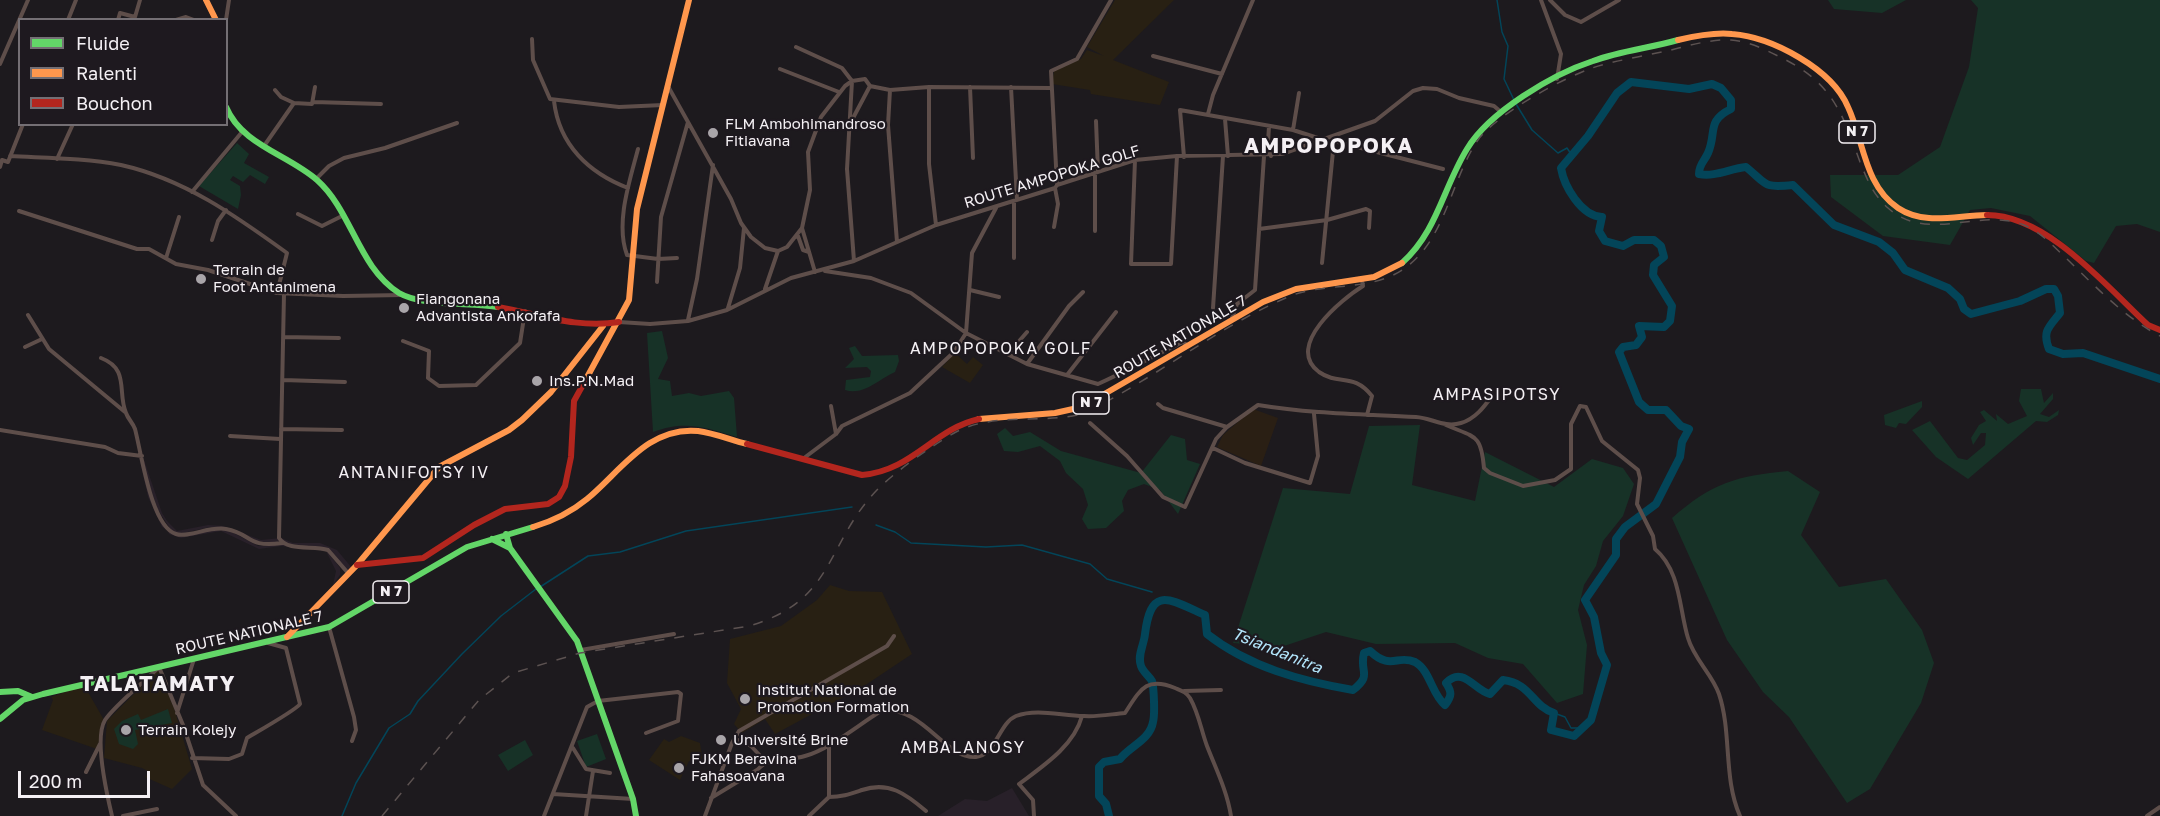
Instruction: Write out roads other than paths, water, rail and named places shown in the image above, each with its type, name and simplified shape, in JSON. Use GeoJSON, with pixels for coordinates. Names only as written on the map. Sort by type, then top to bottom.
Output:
{"type":"FeatureCollection","features":[{"type":"Feature","properties":{"kind":"main road"},"geometry":{"type":"LineString","coordinates":[[206,0],[215,18]]}},
{"type":"Feature","properties":{"kind":"main road"},"geometry":{"type":"LineString","coordinates":[[357,565],[423,558],[474,525],[505,509],[548,504],[559,497],[569,474],[574,401],[629,300],[637,209],[669,88],[689,0]]}},
{"type":"Feature","properties":{"kind":"main road","name":"N 7"},"geometry":{"type":"LineString","coordinates":[[1501,112],[1590,62],[1709,34],[1728,33],[1754,38],[1805,63],[1837,87],[1848,105],[1872,179],[1881,193],[1895,206],[1913,216],[1937,221],[1995,215],[2027,222],[2048,235],[2148,325],[2160,330]]}},
{"type":"Feature","properties":{"kind":"main road"},"geometry":{"type":"LineString","coordinates":[[228,112],[232,121],[242,132],[316,179],[326,189],[382,275],[403,294],[525,311],[603,326],[619,322]]}},
{"type":"Feature","properties":{"kind":"main road","name":"ROUTE NATIONALE 7"},"geometry":{"type":"LineString","coordinates":[[506,534],[569,512],[640,448],[661,435],[674,431],[697,431],[862,475],[888,473],[967,422],[987,416],[1048,415],[1086,406],[1232,320],[1300,287],[1362,280],[1395,268],[1416,251],[1467,149],[1501,112]]}},
{"type":"Feature","properties":{"kind":"main road"},"geometry":{"type":"LineString","coordinates":[[287,638],[300,621],[357,565],[439,467],[508,430],[522,420],[551,392],[603,326]]}},
{"type":"Feature","properties":{"kind":"main road"},"geometry":{"type":"LineString","coordinates":[[506,534],[510,548],[569,627],[580,650],[633,799],[636,816]]}},
{"type":"Feature","properties":{"kind":"main road","name":"N 7"},"geometry":{"type":"LineString","coordinates":[[492,538],[506,534]]}},
{"type":"Feature","properties":{"kind":"main road"},"geometry":{"type":"LineString","coordinates":[[492,538],[510,548]]}},
{"type":"Feature","properties":{"kind":"main road","name":"ROUTE NATIONALE 7"},"geometry":{"type":"LineString","coordinates":[[0,719],[23,700],[32,697],[329,627],[358,613],[452,555],[492,538]]}},
{"type":"Feature","properties":{"kind":"main road"},"geometry":{"type":"LineString","coordinates":[[0,692],[18,691],[32,697]]}},
{"type":"Feature","properties":{"kind":"street"},"geometry":{"type":"LineString","coordinates":[[20,18],[28,0]]}},
{"type":"Feature","properties":{"kind":"street"},"geometry":{"type":"LineString","coordinates":[[69,18],[76,0]]}},
{"type":"Feature","properties":{"kind":"street"},"geometry":{"type":"LineString","coordinates":[[119,18],[120,13],[135,17],[140,0]]}},
{"type":"Feature","properties":{"kind":"street"},"geometry":{"type":"LineString","coordinates":[[226,18],[229,0]]}},
{"type":"Feature","properties":{"kind":"street"},"geometry":{"type":"LineString","coordinates":[[1054,227],[1058,204],[1050,88],[1051,71],[1077,59],[1111,0]]}},
{"type":"Feature","properties":{"kind":"street"},"geometry":{"type":"LineString","coordinates":[[1208,114],[1253,0]]}},
{"type":"Feature","properties":{"kind":"street"},"geometry":{"type":"LineString","coordinates":[[1541,0],[1561,54],[1557,80]]}},
{"type":"Feature","properties":{"kind":"street"},"geometry":{"type":"LineString","coordinates":[[1550,0],[1565,15],[1581,22],[1619,0]]}},
{"type":"Feature","properties":{"kind":"street"},"geometry":{"type":"LineString","coordinates":[[0,64],[18,23]]}},
{"type":"Feature","properties":{"kind":"street"},"geometry":{"type":"LineString","coordinates":[[532,39],[533,60],[545,91],[554,101],[555,110],[573,153],[584,163],[628,188]]}},
{"type":"Feature","properties":{"kind":"street"},"geometry":{"type":"LineString","coordinates":[[796,47],[842,68],[852,81],[847,169],[854,261]]}},
{"type":"Feature","properties":{"kind":"street"},"geometry":{"type":"LineString","coordinates":[[1153,56],[1222,74]]}},
{"type":"Feature","properties":{"kind":"street"},"geometry":{"type":"LineString","coordinates":[[780,69],[839,92]]}},
{"type":"Feature","properties":{"kind":"street"},"geometry":{"type":"LineString","coordinates":[[669,88],[674,93],[713,165],[744,227],[765,248],[778,251],[787,247],[801,228],[810,190],[808,152],[821,117],[839,92],[852,81],[865,79],[870,86],[890,90],[929,87],[1050,88]]}},
{"type":"Feature","properties":{"kind":"street"},"geometry":{"type":"LineString","coordinates":[[851,121],[870,86]]}},
{"type":"Feature","properties":{"kind":"street"},"geometry":{"type":"LineString","coordinates":[[314,102],[315,87]]}},
{"type":"Feature","properties":{"kind":"street"},"geometry":{"type":"LineString","coordinates":[[929,87],[929,164],[936,225]]}},
{"type":"Feature","properties":{"kind":"street"},"geometry":{"type":"LineString","coordinates":[[970,87],[973,158]]}},
{"type":"Feature","properties":{"kind":"street"},"geometry":{"type":"LineString","coordinates":[[1011,87],[1016,202],[1014,258]]}},
{"type":"Feature","properties":{"kind":"street","name":"ROUTE AMPOPOKA GOLF"},"geometry":{"type":"LineString","coordinates":[[814,273],[854,261],[936,225],[1016,202],[1135,160],[1177,156],[1271,156],[1322,140],[1334,140],[1375,122],[1413,90],[1437,89],[1459,98],[1494,106],[1501,112]]}},
{"type":"Feature","properties":{"kind":"street"},"geometry":{"type":"LineString","coordinates":[[275,90],[281,97],[294,103],[381,104]]}},
{"type":"Feature","properties":{"kind":"street"},"geometry":{"type":"LineString","coordinates":[[890,90],[888,125],[897,242]]}},
{"type":"Feature","properties":{"kind":"street"},"geometry":{"type":"LineString","coordinates":[[1293,130],[1299,93]]}},
{"type":"Feature","properties":{"kind":"street"},"geometry":{"type":"LineString","coordinates":[[554,101],[619,107],[664,105]]}},
{"type":"Feature","properties":{"kind":"street"},"geometry":{"type":"LineString","coordinates":[[264,146],[294,103]]}},
{"type":"Feature","properties":{"kind":"street"},"geometry":{"type":"LineString","coordinates":[[1184,157],[1180,110],[1293,130],[1322,140]]}},
{"type":"Feature","properties":{"kind":"street"},"geometry":{"type":"LineString","coordinates":[[1225,119],[1228,156]]}},
{"type":"Feature","properties":{"kind":"street"},"geometry":{"type":"LineString","coordinates":[[1095,231],[1096,121]]}},
{"type":"Feature","properties":{"kind":"street"},"geometry":{"type":"LineString","coordinates":[[657,282],[661,217],[688,122]]}},
{"type":"Feature","properties":{"kind":"street"},"geometry":{"type":"LineString","coordinates":[[316,179],[329,166],[344,158],[385,148],[457,123]]}},
{"type":"Feature","properties":{"kind":"street"},"geometry":{"type":"LineString","coordinates":[[0,167],[2,160],[8,162],[22,126]]}},
{"type":"Feature","properties":{"kind":"street"},"geometry":{"type":"LineString","coordinates":[[57,159],[72,126]]}},
{"type":"Feature","properties":{"kind":"street"},"geometry":{"type":"LineString","coordinates":[[1269,126],[1268,143],[1271,156]]}},
{"type":"Feature","properties":{"kind":"street"},"geometry":{"type":"LineString","coordinates":[[192,192],[242,132]]}},
{"type":"Feature","properties":{"kind":"street"},"geometry":{"type":"LineString","coordinates":[[1322,263],[1334,140],[1443,169]]}},
{"type":"Feature","properties":{"kind":"street"},"geometry":{"type":"LineString","coordinates":[[638,149],[628,188],[623,231],[624,247],[627,255],[658,259],[676,258]]}},
{"type":"Feature","properties":{"kind":"street"},"geometry":{"type":"LineString","coordinates":[[10,156],[89,161],[140,170],[192,192],[226,210],[286,253],[277,293]]}},
{"type":"Feature","properties":{"kind":"street"},"geometry":{"type":"LineString","coordinates":[[1135,160],[1131,264],[1171,264],[1177,156]]}},
{"type":"Feature","properties":{"kind":"street"},"geometry":{"type":"LineString","coordinates":[[1213,308],[1223,156]]}},
{"type":"Feature","properties":{"kind":"street"},"geometry":{"type":"LineString","coordinates":[[1232,320],[1237,304],[1255,290],[1264,156]]}},
{"type":"Feature","properties":{"kind":"street"},"geometry":{"type":"LineString","coordinates":[[688,321],[697,279],[713,165]]}},
{"type":"Feature","properties":{"kind":"street"},"geometry":{"type":"LineString","coordinates":[[804,458],[836,434],[842,426],[910,393],[949,358],[966,333],[974,247],[996,207]]}},
{"type":"Feature","properties":{"kind":"street"},"geometry":{"type":"LineString","coordinates":[[1259,230],[1326,220],[1366,209],[1370,211],[1369,228]]}},
{"type":"Feature","properties":{"kind":"street"},"geometry":{"type":"LineString","coordinates":[[212,240],[218,221],[226,210]]}},
{"type":"Feature","properties":{"kind":"street"},"geometry":{"type":"LineString","coordinates":[[19,211],[137,249],[149,249],[176,264],[208,270],[277,293],[403,294]]}},
{"type":"Feature","properties":{"kind":"street"},"geometry":{"type":"LineString","coordinates":[[298,214],[322,226],[342,216]]}},
{"type":"Feature","properties":{"kind":"street"},"geometry":{"type":"LineString","coordinates":[[166,258],[179,217]]}},
{"type":"Feature","properties":{"kind":"street"},"geometry":{"type":"LineString","coordinates":[[727,310],[740,268],[744,227]]}},
{"type":"Feature","properties":{"kind":"street"},"geometry":{"type":"LineString","coordinates":[[801,228],[810,252],[814,273]]}},
{"type":"Feature","properties":{"kind":"street"},"geometry":{"type":"LineString","coordinates":[[795,237],[798,236],[803,250],[810,252]]}},
{"type":"Feature","properties":{"kind":"street"},"geometry":{"type":"LineString","coordinates":[[765,290],[778,251]]}},
{"type":"Feature","properties":{"kind":"street"},"geometry":{"type":"LineString","coordinates":[[619,322],[650,324],[688,321],[727,310],[791,278],[814,273],[835,272],[871,278],[911,293],[966,333],[1007,354],[1028,364],[1098,384],[1160,355],[1169,347],[1183,342],[1188,346]]}},
{"type":"Feature","properties":{"kind":"street"},"geometry":{"type":"LineString","coordinates":[[1362,280],[1363,286],[1328,313],[1309,346],[1310,357],[1317,370],[1330,378],[1347,379],[1363,384],[1371,396],[1367,415]]}},
{"type":"Feature","properties":{"kind":"street"},"geometry":{"type":"LineString","coordinates":[[970,290],[999,297]]}},
{"type":"Feature","properties":{"kind":"street"},"geometry":{"type":"LineString","coordinates":[[1028,364],[1069,306],[1083,291]]}},
{"type":"Feature","properties":{"kind":"street"},"geometry":{"type":"LineString","coordinates":[[282,543],[278,530],[284,294]]}},
{"type":"Feature","properties":{"kind":"street"},"geometry":{"type":"LineString","coordinates":[[403,340],[429,351],[428,378],[439,386],[476,385],[520,343],[525,311]]}},
{"type":"Feature","properties":{"kind":"street"},"geometry":{"type":"LineString","coordinates":[[1067,375],[1116,312]]}},
{"type":"Feature","properties":{"kind":"street"},"geometry":{"type":"LineString","coordinates":[[28,315],[48,349],[103,396],[126,412],[134,425],[149,490],[169,531],[177,535],[204,529],[227,529],[257,545],[282,543],[328,550],[348,573]]}},
{"type":"Feature","properties":{"kind":"street"},"geometry":{"type":"LineString","coordinates":[[1007,354],[1027,332]]}},
{"type":"Feature","properties":{"kind":"street"},"geometry":{"type":"LineString","coordinates":[[283,337],[339,338]]}},
{"type":"Feature","properties":{"kind":"street"},"geometry":{"type":"LineString","coordinates":[[25,347],[42,339]]}},
{"type":"Feature","properties":{"kind":"street"},"geometry":{"type":"LineString","coordinates":[[101,358],[116,369],[124,389],[126,412]]}},
{"type":"Feature","properties":{"kind":"street"},"geometry":{"type":"LineString","coordinates":[[282,380],[345,382]]}},
{"type":"Feature","properties":{"kind":"street"},"geometry":{"type":"LineString","coordinates":[[1446,425],[1462,423],[1472,418],[1492,396]]}},
{"type":"Feature","properties":{"kind":"street"},"geometry":{"type":"LineString","coordinates":[[1158,404],[1227,427]]}},
{"type":"Feature","properties":{"kind":"street"},"geometry":{"type":"LineString","coordinates":[[1090,423],[1127,456],[1163,497],[1185,507],[1213,448],[1227,427],[1258,405],[1314,414],[1419,417],[1446,425],[1477,439],[1482,445],[1484,468],[1490,474],[1523,486],[1555,480],[1571,469],[1571,424],[1580,406],[1586,407],[1602,441],[1638,470],[1640,478],[1637,504],[1653,536],[1655,549],[1663,555],[1681,598],[1688,639],[1719,693],[1726,726],[1732,795],[1740,816]]}},
{"type":"Feature","properties":{"kind":"street"},"geometry":{"type":"LineString","coordinates":[[831,406],[836,434]]}},
{"type":"Feature","properties":{"kind":"street"},"geometry":{"type":"LineString","coordinates":[[1213,448],[1245,463],[1310,483],[1318,456],[1314,414]]}},
{"type":"Feature","properties":{"kind":"street"},"geometry":{"type":"LineString","coordinates":[[281,429],[342,430]]}},
{"type":"Feature","properties":{"kind":"street"},"geometry":{"type":"LineString","coordinates":[[0,430],[105,447],[118,453],[142,456]]}},
{"type":"Feature","properties":{"kind":"street"},"geometry":{"type":"LineString","coordinates":[[230,436],[280,439]]}},
{"type":"Feature","properties":{"kind":"street"},"geometry":{"type":"LineString","coordinates":[[329,627],[356,726],[351,741]]}},
{"type":"Feature","properties":{"kind":"street"},"geometry":{"type":"LineString","coordinates":[[580,650],[674,633]]}},
{"type":"Feature","properties":{"kind":"street"},"geometry":{"type":"LineString","coordinates":[[705,816],[732,743],[739,731],[887,646],[894,636]]}},
{"type":"Feature","properties":{"kind":"street"},"geometry":{"type":"LineString","coordinates":[[192,758],[229,759],[242,754],[247,738],[278,717],[297,710],[300,704],[286,648],[268,643]]}},
{"type":"Feature","properties":{"kind":"street"},"geometry":{"type":"LineString","coordinates":[[177,714],[194,659]]}},
{"type":"Feature","properties":{"kind":"street"},"geometry":{"type":"LineString","coordinates":[[86,772],[100,744],[105,721],[159,667],[203,785],[236,816]]}},
{"type":"Feature","properties":{"kind":"street"},"geometry":{"type":"LineString","coordinates":[[711,798],[767,763],[783,757],[805,756],[881,711],[893,710],[931,730],[959,752],[978,757],[987,753],[1011,718],[1023,713],[1082,716],[1125,713],[1145,686],[1158,682],[1183,691],[1221,690]]}},
{"type":"Feature","properties":{"kind":"street"},"geometry":{"type":"LineString","coordinates":[[1183,691],[1201,720],[1206,742],[1229,799],[1231,816]]}},
{"type":"Feature","properties":{"kind":"street"},"geometry":{"type":"LineString","coordinates":[[544,816],[573,748],[587,707],[598,701],[678,692],[681,694],[678,721],[646,733]]}},
{"type":"Feature","properties":{"kind":"street"},"geometry":{"type":"LineString","coordinates":[[1034,816],[1033,800],[1020,784],[1063,747],[1079,728],[1082,716]]}},
{"type":"Feature","properties":{"kind":"street"},"geometry":{"type":"LineString","coordinates":[[732,743],[739,740],[745,742],[767,763]]}},
{"type":"Feature","properties":{"kind":"street"},"geometry":{"type":"LineString","coordinates":[[810,816],[829,797],[829,743]]}},
{"type":"Feature","properties":{"kind":"street"},"geometry":{"type":"LineString","coordinates":[[100,744],[112,816]]}},
{"type":"Feature","properties":{"kind":"street"},"geometry":{"type":"LineString","coordinates":[[573,748],[586,769],[610,773]]}},
{"type":"Feature","properties":{"kind":"street"},"geometry":{"type":"LineString","coordinates":[[586,816],[593,771]]}},
{"type":"Feature","properties":{"kind":"street"},"geometry":{"type":"LineString","coordinates":[[829,797],[841,797],[874,786],[887,787],[903,792],[927,811]]}},
{"type":"Feature","properties":{"kind":"street"},"geometry":{"type":"LineString","coordinates":[[553,794],[587,798],[633,799]]}},
{"type":"Feature","properties":{"kind":"street"},"geometry":{"type":"LineString","coordinates":[[2147,816],[2160,807]]}},
{"type":"Feature","properties":{"kind":"street"},"geometry":{"type":"LineString","coordinates":[[123,816],[158,809]]}},
{"type":"Feature","properties":{"kind":"waterway"},"geometry":{"type":"LineString","coordinates":[[1497,0],[1502,32],[1508,46],[1504,79],[1514,100]]}},
{"type":"Feature","properties":{"kind":"waterway","name":"Tsiandanitra"},"geometry":{"type":"LineString","coordinates":[[1109,816],[1106,804],[1099,796],[1099,767],[1104,762],[1120,759],[1144,738],[1151,728],[1154,714],[1153,684],[1142,668],[1140,658],[1152,608],[1157,602],[1164,600],[1181,604],[1205,615],[1207,634],[1223,646],[1258,664],[1295,677],[1353,690],[1364,677],[1364,653],[1370,651],[1383,660],[1415,662],[1424,671],[1445,705],[1450,694],[1446,683],[1452,678],[1463,678],[1490,694],[1503,680],[1520,685],[1547,710],[1554,713],[1551,730],[1574,736],[1591,720],[1607,665],[1601,653],[1594,617],[1585,600],[1616,555],[1616,539],[1625,527],[1656,504],[1680,457],[1682,442],[1689,429],[1681,426],[1666,410],[1648,410],[1639,402],[1619,352],[1623,347],[1636,345],[1642,337],[1639,326],[1664,327],[1670,321],[1672,306],[1653,275],[1654,265],[1664,257],[1661,246],[1654,240],[1634,240],[1623,246],[1605,241],[1599,231],[1602,217],[1587,211],[1575,199],[1561,168],[1588,136],[1617,93],[1631,82],[1689,89],[1712,84],[1721,88],[1731,100],[1731,109],[1715,123],[1711,146],[1699,174],[1716,174],[1746,167],[1766,184],[1793,185],[1834,225],[1879,242],[1893,253],[1905,270],[1948,288],[1960,299],[1964,309],[1971,314],[2020,301],[2046,289],[2054,289],[2058,296],[2060,313],[2047,333],[2049,349],[2063,354],[2083,353],[2160,379]]}},
{"type":"Feature","properties":{"kind":"waterway"},"geometry":{"type":"LineString","coordinates":[[1516,104],[1532,130],[1558,153],[1567,148],[1571,154]]}},
{"type":"Feature","properties":{"kind":"waterway"},"geometry":{"type":"LineString","coordinates":[[540,587],[588,556],[620,552],[686,531],[852,507]]}},
{"type":"Feature","properties":{"kind":"waterway"},"geometry":{"type":"LineString","coordinates":[[876,525],[895,532],[911,543],[986,547],[1022,545],[1090,564],[1107,579],[1152,592]]}},
{"type":"Feature","properties":{"kind":"waterway"},"geometry":{"type":"LineString","coordinates":[[342,816],[356,783],[389,728],[410,714],[418,701],[501,616],[536,589]]}},
{"type":"Feature","properties":{"kind":"waterway"},"geometry":{"type":"LineString","coordinates":[[1554,713],[1565,717],[1571,728],[1583,728]]}},
{"type":"Feature","properties":{"kind":"railway"},"geometry":{"type":"LineString","coordinates":[[382,816],[479,700],[513,673],[580,653],[749,626],[777,615],[798,602],[814,587],[859,511],[876,491],[914,459],[956,432],[986,422],[1082,414],[1108,401],[1235,324],[1288,297],[1317,289],[1378,281],[1405,268],[1419,256],[1430,241],[1469,156],[1487,130],[1499,119],[1547,89],[1579,73],[1602,65],[1724,40],[1744,42],[1776,55],[1813,78],[1833,101],[1841,114],[1871,186],[1888,208],[1903,218],[1920,223],[1989,220],[2024,225],[2047,240],[2122,311],[2160,336]]}},
{"type":"Feature","properties":{"kind":"place","name":"FLM Ambohimandroso Fitiavana"},"geometry":{"type":"Point","coordinates":[713,133]}},
{"type":"Feature","properties":{"kind":"place","name":"Terrain de Foot Antanimena"},"geometry":{"type":"Point","coordinates":[201,279]}},
{"type":"Feature","properties":{"kind":"place","name":"Fiangonana Advantista Ankofafa"},"geometry":{"type":"Point","coordinates":[404,308]}},
{"type":"Feature","properties":{"kind":"place","name":"Ins.P.N.Mad"},"geometry":{"type":"Point","coordinates":[537,381]}},
{"type":"Feature","properties":{"kind":"place","name":"Institut National de Promotion Formation"},"geometry":{"type":"Point","coordinates":[745,699]}},
{"type":"Feature","properties":{"kind":"place","name":"Terrain Kolejy"},"geometry":{"type":"Point","coordinates":[126,730]}},
{"type":"Feature","properties":{"kind":"place","name":"Université Brine"},"geometry":{"type":"Point","coordinates":[721,740]}},
{"type":"Feature","properties":{"kind":"place","name":"FJKM Beravina Fahasoavana"},"geometry":{"type":"Point","coordinates":[679,768]}},
{"type":"Feature","properties":{"kind":"district","name":"AMPOPOPOKA"},"geometry":{"type":"Point","coordinates":[1329,146]}},
{"type":"Feature","properties":{"kind":"district","name":"AMPOPOPOKA GOLF"},"geometry":{"type":"Point","coordinates":[1001,349]}},
{"type":"Feature","properties":{"kind":"district","name":"AMPASIPOTSY"},"geometry":{"type":"Point","coordinates":[1497,395]}},
{"type":"Feature","properties":{"kind":"district","name":"ANTANIFOTSY IV"},"geometry":{"type":"Point","coordinates":[414,473]}},
{"type":"Feature","properties":{"kind":"district","name":"TALATAMATY"},"geometry":{"type":"Point","coordinates":[158,684]}},
{"type":"Feature","properties":{"kind":"district","name":"AMBALANOSY"},"geometry":{"type":"Point","coordinates":[963,748]}}]}
